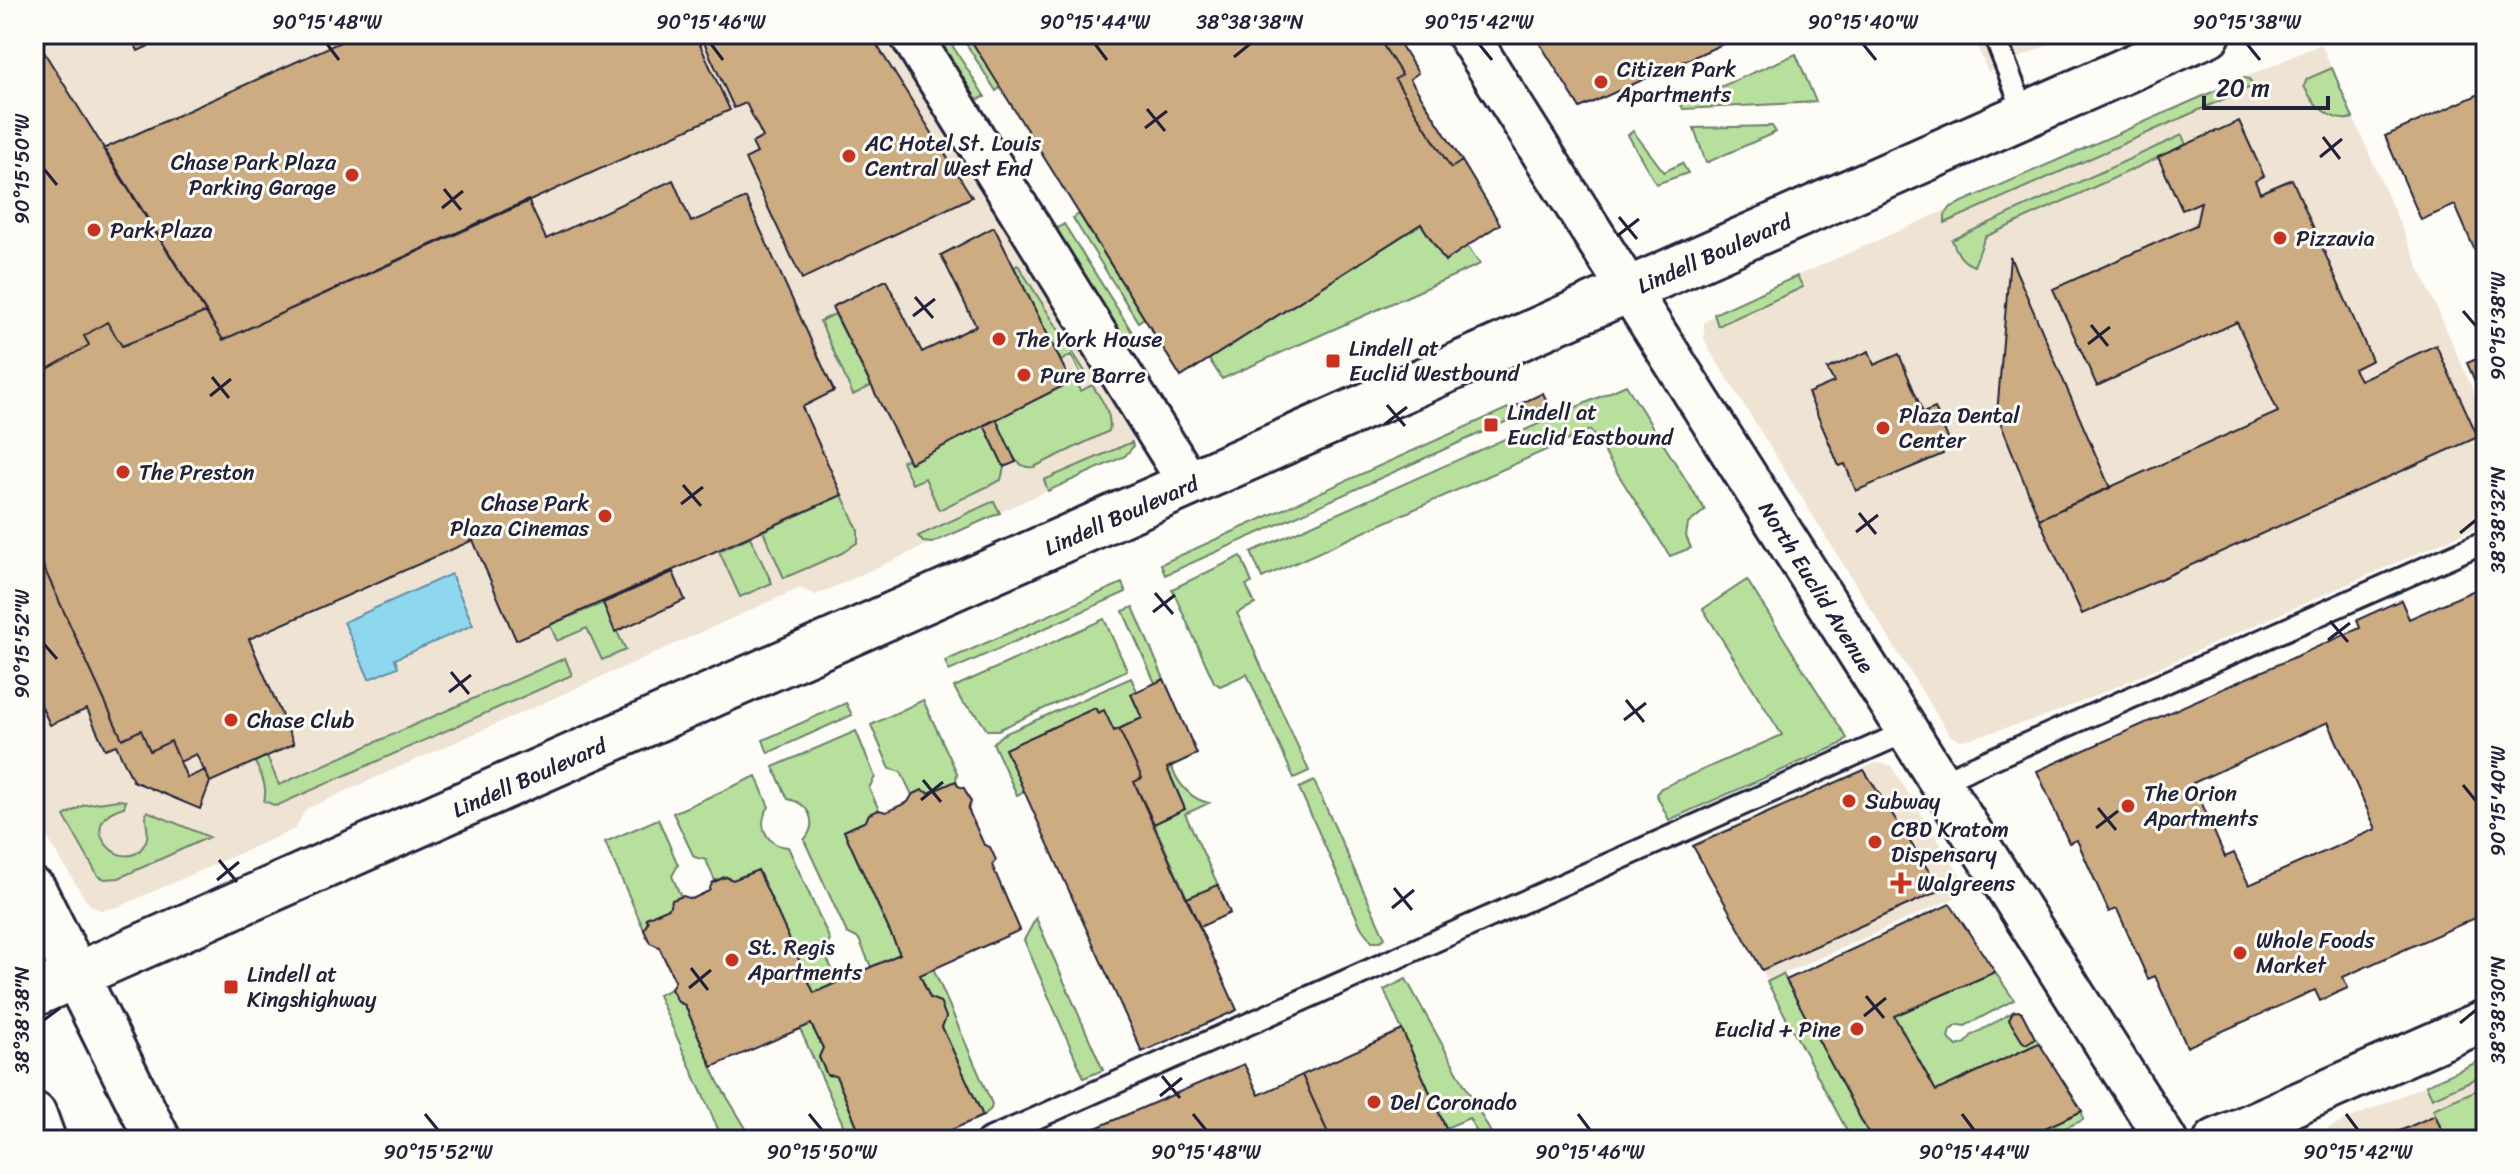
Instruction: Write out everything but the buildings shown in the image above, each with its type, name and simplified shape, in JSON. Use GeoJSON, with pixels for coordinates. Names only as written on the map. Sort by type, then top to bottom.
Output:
{"type":"FeatureCollection","features":[{"type":"Feature","properties":{"kind":"main road","name":"Lindell Boulevard"},"geometry":{"type":"LineString","coordinates":[[34,994],[2208,34]]}},
{"type":"Feature","properties":{"kind":"main road"},"geometry":{"type":"LineString","coordinates":[[34,891],[158,1140]]}},
{"type":"Feature","properties":{"kind":"main road"},"geometry":{"type":"LineString","coordinates":[[34,1115],[43,1140]]}},
{"type":"Feature","properties":{"kind":"street"},"geometry":{"type":"LineString","coordinates":[[910,34],[1190,485]]}},
{"type":"Feature","properties":{"kind":"street","name":"North Euclid Avenue"},"geometry":{"type":"LineString","coordinates":[[1467,34],[2166,1140]]}},
{"type":"Feature","properties":{"kind":"street"},"geometry":{"type":"LineString","coordinates":[[2215,1140],[2486,1020]]}},
{"type":"Feature","properties":{"kind":"lane"},"geometry":{"type":"LineString","coordinates":[[1994,34],[2025,115]]}},
{"type":"Feature","properties":{"kind":"lane"},"geometry":{"type":"LineString","coordinates":[[1940,782],[2486,541]]}},
{"type":"Feature","properties":{"kind":"lane"},"geometry":{"type":"LineString","coordinates":[[987,1140],[1908,731]]}},
{"type":"Feature","properties":{"kind":"shaded area"},"geometry":{"type":"Polygon","coordinates":[[[34,34],[884,34],[1128,421],[1133,447],[1125,456],[816,595],[800,588],[306,809],[295,829],[118,907],[101,910],[85,899],[34,816],[34,34]]]}},
{"type":"Feature","properties":{"kind":"shaded area"},"geometry":{"type":"Polygon","coordinates":[[[1972,34],[2072,34],[1988,72],[1972,34]]]}},
{"type":"Feature","properties":{"kind":"shaded area"},"geometry":{"type":"Polygon","coordinates":[[[2321,44],[2486,420],[2486,523],[2043,717],[1968,739],[1950,736],[1709,349],[1704,338],[1704,323],[1720,310],[2321,44]]]}},
{"type":"Feature","properties":{"kind":"shaded area"},"geometry":{"type":"Polygon","coordinates":[[[1876,763],[1891,766],[1970,891],[1768,981],[1692,844],[1876,763]]]}},
{"type":"Feature","properties":{"kind":"shaded area"},"geometry":{"type":"Polygon","coordinates":[[[2486,1058],[2486,1140],[2302,1140],[2426,1085],[2486,1058]]]}},
{"type":"Feature","properties":{"kind":"green space"},"geometry":{"type":"Polygon","coordinates":[[[932,34],[945,34],[985,97],[972,97],[932,34]]]}},
{"type":"Feature","properties":{"kind":"green space"},"geometry":{"type":"Polygon","coordinates":[[[960,34],[967,34],[1001,87],[996,91],[960,34]]]}},
{"type":"Feature","properties":{"kind":"green space"},"geometry":{"type":"Polygon","coordinates":[[[1796,54],[1816,102],[1683,109],[1681,104],[1796,54]]]}},
{"type":"Feature","properties":{"kind":"green space"},"geometry":{"type":"Polygon","coordinates":[[[2332,68],[2353,118],[2330,115],[2312,99],[2304,86],[2307,79],[2332,68]]]}},
{"type":"Feature","properties":{"kind":"green space"},"geometry":{"type":"Polygon","coordinates":[[[2244,78],[2249,79],[2253,86],[1945,223],[1945,215],[1951,207],[2244,78]]]}},
{"type":"Feature","properties":{"kind":"green space"},"geometry":{"type":"Polygon","coordinates":[[[1772,126],[1776,132],[1706,163],[1694,128],[1772,126]]]}},
{"type":"Feature","properties":{"kind":"green space"},"geometry":{"type":"Polygon","coordinates":[[[1633,131],[1664,172],[1682,163],[1688,173],[1656,184],[1628,135],[1633,131]]]}},
{"type":"Feature","properties":{"kind":"green space"},"geometry":{"type":"Polygon","coordinates":[[[2182,135],[2186,145],[1985,237],[1974,266],[1965,262],[1957,252],[1952,240],[2182,135]]]}},
{"type":"Feature","properties":{"kind":"green space"},"geometry":{"type":"Polygon","coordinates":[[[1079,214],[1144,318],[1138,322],[1073,218],[1079,214]]]}},
{"type":"Feature","properties":{"kind":"green space"},"geometry":{"type":"Polygon","coordinates":[[[1064,224],[1139,343],[1129,350],[1058,237],[1058,228],[1064,224]]]}},
{"type":"Feature","properties":{"kind":"green space"},"geometry":{"type":"Polygon","coordinates":[[[1421,224],[1467,246],[1480,264],[1222,379],[1209,359],[1421,224]]]}},
{"type":"Feature","properties":{"kind":"green space"},"geometry":{"type":"Polygon","coordinates":[[[1018,265],[1087,375],[1083,378],[1071,355],[1061,361],[1014,267],[1018,265]]]}},
{"type":"Feature","properties":{"kind":"green space"},"geometry":{"type":"Polygon","coordinates":[[[1797,276],[1803,287],[1718,326],[1714,314],[1797,276]]]}},
{"type":"Feature","properties":{"kind":"green space"},"geometry":{"type":"Polygon","coordinates":[[[835,314],[871,386],[853,395],[820,321],[835,314]]]}},
{"type":"Feature","properties":{"kind":"green space"},"geometry":{"type":"Polygon","coordinates":[[[1072,373],[1081,391],[1092,385],[1108,413],[1109,431],[1034,467],[1020,464],[1010,451],[996,419],[1071,382],[1068,375],[1072,373]]]}},
{"type":"Feature","properties":{"kind":"green space"},"geometry":{"type":"Polygon","coordinates":[[[1626,385],[1705,510],[1688,524],[1686,536],[1691,548],[1670,556],[1590,430],[1262,578],[1251,552],[1626,385]]]}},
{"type":"Feature","properties":{"kind":"green space"},"geometry":{"type":"Polygon","coordinates":[[[1508,408],[1514,418],[1165,575],[1161,564],[1508,408]]]}},
{"type":"Feature","properties":{"kind":"green space"},"geometry":{"type":"Polygon","coordinates":[[[984,425],[1004,467],[1001,480],[939,510],[925,478],[912,484],[902,461],[907,459],[910,463],[984,425]]]}},
{"type":"Feature","properties":{"kind":"green space"},"geometry":{"type":"Polygon","coordinates":[[[1132,442],[1133,447],[1125,456],[1048,491],[1044,480],[1132,442]]]}},
{"type":"Feature","properties":{"kind":"green space"},"geometry":{"type":"Polygon","coordinates":[[[842,495],[858,530],[858,542],[842,553],[784,578],[763,531],[842,495]]]}},
{"type":"Feature","properties":{"kind":"green space"},"geometry":{"type":"Polygon","coordinates":[[[994,501],[1000,513],[932,543],[923,542],[918,536],[994,501]]]}},
{"type":"Feature","properties":{"kind":"green space"},"geometry":{"type":"Polygon","coordinates":[[[750,537],[772,583],[740,597],[719,551],[750,537]]]}},
{"type":"Feature","properties":{"kind":"green space"},"geometry":{"type":"Polygon","coordinates":[[[1241,556],[1252,583],[1246,585],[1255,604],[1237,613],[1309,771],[1294,778],[1247,674],[1220,686],[1214,682],[1172,589],[1241,556]]]}},
{"type":"Feature","properties":{"kind":"green space"},"geometry":{"type":"Polygon","coordinates":[[[1747,580],[1847,738],[1841,744],[1669,820],[1656,794],[1661,788],[1782,735],[1703,609],[1747,580]]]}},
{"type":"Feature","properties":{"kind":"green space"},"geometry":{"type":"Polygon","coordinates":[[[1122,583],[1126,592],[949,671],[945,661],[1122,583]]]}},
{"type":"Feature","properties":{"kind":"green space"},"geometry":{"type":"Polygon","coordinates":[[[603,603],[626,650],[602,660],[587,628],[557,641],[550,625],[603,603]]]}},
{"type":"Feature","properties":{"kind":"green space"},"geometry":{"type":"Polygon","coordinates":[[[1133,607],[1164,679],[1155,683],[1123,611],[1133,607]]]}},
{"type":"Feature","properties":{"kind":"green space"},"geometry":{"type":"Polygon","coordinates":[[[1104,619],[1127,670],[998,730],[987,730],[977,715],[962,702],[954,687],[1104,619]]]}},
{"type":"Feature","properties":{"kind":"green space"},"geometry":{"type":"Polygon","coordinates":[[[565,658],[572,675],[276,806],[264,801],[262,776],[255,762],[267,756],[279,785],[565,658]]]}},
{"type":"Feature","properties":{"kind":"green space"},"geometry":{"type":"Polygon","coordinates":[[[1131,678],[1137,691],[1131,694],[1142,718],[1114,731],[1095,708],[1006,749],[1024,791],[1017,795],[993,743],[1002,735],[1131,678]]]}},
{"type":"Feature","properties":{"kind":"green space"},"geometry":{"type":"Polygon","coordinates":[[[923,700],[957,773],[956,781],[929,793],[922,790],[912,795],[901,772],[890,769],[871,725],[923,700]]]}},
{"type":"Feature","properties":{"kind":"green space"},"geometry":{"type":"Polygon","coordinates":[[[846,703],[852,715],[768,753],[763,740],[846,703]]]}},
{"type":"Feature","properties":{"kind":"green space"},"geometry":{"type":"Polygon","coordinates":[[[856,731],[875,777],[869,788],[879,810],[869,814],[866,821],[844,831],[900,954],[871,967],[859,939],[847,933],[804,840],[811,827],[810,815],[801,805],[788,799],[773,767],[856,731]]]}},
{"type":"Feature","properties":{"kind":"green space"},"geometry":{"type":"Polygon","coordinates":[[[1171,766],[1185,789],[1209,803],[1185,814],[1218,885],[1187,898],[1154,824],[1185,809],[1167,768],[1171,766]]]}},
{"type":"Feature","properties":{"kind":"green space"},"geometry":{"type":"Polygon","coordinates":[[[756,776],[769,807],[763,820],[765,833],[774,843],[788,847],[830,940],[824,952],[838,982],[814,993],[758,870],[733,880],[726,876],[715,881],[706,860],[694,857],[673,813],[756,776]]]}},
{"type":"Feature","properties":{"kind":"green space"},"geometry":{"type":"Polygon","coordinates":[[[1314,781],[1385,938],[1378,942],[1372,942],[1361,927],[1299,788],[1314,781]]]}},
{"type":"Feature","properties":{"kind":"green space"},"geometry":{"type":"Polygon","coordinates":[[[126,801],[124,807],[108,814],[101,825],[101,835],[116,853],[127,856],[137,852],[146,841],[147,811],[209,837],[119,878],[105,879],[98,876],[64,816],[84,805],[126,801]]]}},
{"type":"Feature","properties":{"kind":"green space"},"geometry":{"type":"Polygon","coordinates":[[[658,819],[678,865],[672,876],[681,897],[672,900],[669,908],[646,918],[648,922],[644,930],[605,842],[658,819]]]}},
{"type":"Feature","properties":{"kind":"green space"},"geometry":{"type":"Polygon","coordinates":[[[1036,918],[1103,1070],[1084,1078],[1024,940],[1036,918]]]}},
{"type":"Feature","properties":{"kind":"green space"},"geometry":{"type":"Polygon","coordinates":[[[933,968],[992,1104],[983,1116],[942,1027],[946,1017],[940,1002],[930,998],[920,975],[933,968]]]}},
{"type":"Feature","properties":{"kind":"green space"},"geometry":{"type":"Polygon","coordinates":[[[1995,972],[2014,1000],[1965,1026],[1958,1025],[1950,1030],[1948,1038],[1957,1046],[1966,1043],[1971,1036],[2013,1012],[2009,1020],[2026,1043],[2035,1038],[2039,1043],[1936,1091],[1894,1016],[1995,972]]]}},
{"type":"Feature","properties":{"kind":"green space"},"geometry":{"type":"Polygon","coordinates":[[[1783,974],[1872,1140],[1852,1140],[1767,982],[1783,974]]]}},
{"type":"Feature","properties":{"kind":"green space"},"geometry":{"type":"Polygon","coordinates":[[[1406,979],[1495,1140],[1481,1140],[1469,1118],[1446,1128],[1384,990],[1406,979]]]}},
{"type":"Feature","properties":{"kind":"green space"},"geometry":{"type":"Polygon","coordinates":[[[671,989],[678,1002],[685,1005],[718,1082],[753,1140],[723,1140],[658,995],[671,989]]]}},
{"type":"Feature","properties":{"kind":"green space"},"geometry":{"type":"Polygon","coordinates":[[[811,1024],[823,1048],[819,1058],[827,1074],[836,1076],[863,1140],[850,1140],[800,1029],[811,1024]]]}},
{"type":"Feature","properties":{"kind":"green space"},"geometry":{"type":"Polygon","coordinates":[[[2486,1058],[2486,1074],[2432,1098],[2426,1085],[2486,1058]]]}},
{"type":"Feature","properties":{"kind":"green space"},"geometry":{"type":"Polygon","coordinates":[[[2486,1086],[2486,1140],[2446,1140],[2433,1109],[2486,1086]]]}},
{"type":"Feature","properties":{"kind":"green space"},"geometry":{"type":"Polygon","coordinates":[[[2082,1111],[2083,1120],[2039,1140],[2019,1140],[2082,1111]]]}},
{"type":"Feature","properties":{"kind":"water"},"geometry":{"type":"Polygon","coordinates":[[[451,574],[473,625],[395,659],[398,667],[369,679],[344,622],[451,574]]]}},
{"type":"Feature","properties":{"kind":"place","name":"Citizen Park Apartments"},"geometry":{"type":"Point","coordinates":[1601,82]}},
{"type":"Feature","properties":{"kind":"place","name":"AC Hotel St. Louis Central West End"},"geometry":{"type":"Point","coordinates":[849,156]}},
{"type":"Feature","properties":{"kind":"place","name":"Chase Park Plaza Parking Garage"},"geometry":{"type":"Point","coordinates":[352,175]}},
{"type":"Feature","properties":{"kind":"place","name":"Park Plaza"},"geometry":{"type":"Point","coordinates":[94,230]}},
{"type":"Feature","properties":{"kind":"place","name":"Pizzavia"},"geometry":{"type":"Point","coordinates":[2280,238]}},
{"type":"Feature","properties":{"kind":"place","name":"The York House"},"geometry":{"type":"Point","coordinates":[999,339]}},
{"type":"Feature","properties":{"kind":"place","name":"Lindell at Euclid Westbound"},"geometry":{"type":"Point","coordinates":[1333,361]}},
{"type":"Feature","properties":{"kind":"place","name":"Pure Barre"},"geometry":{"type":"Point","coordinates":[1024,375]}},
{"type":"Feature","properties":{"kind":"place","name":"Lindell at Euclid Eastbound"},"geometry":{"type":"Point","coordinates":[1491,425]}},
{"type":"Feature","properties":{"kind":"place","name":"Plaza Dental Center"},"geometry":{"type":"Point","coordinates":[1883,428]}},
{"type":"Feature","properties":{"kind":"place","name":"The Preston"},"geometry":{"type":"Point","coordinates":[123,472]}},
{"type":"Feature","properties":{"kind":"place","name":"Chase Park Plaza Cinemas"},"geometry":{"type":"Point","coordinates":[605,516]}},
{"type":"Feature","properties":{"kind":"place","name":"Chase Club"},"geometry":{"type":"Point","coordinates":[231,720]}},
{"type":"Feature","properties":{"kind":"place","name":"Subway"},"geometry":{"type":"Point","coordinates":[1849,801]}},
{"type":"Feature","properties":{"kind":"place","name":"The Orion Apartments"},"geometry":{"type":"Point","coordinates":[2128,806]}},
{"type":"Feature","properties":{"kind":"place","name":"CBD Kratom Dispensary"},"geometry":{"type":"Point","coordinates":[1875,842]}},
{"type":"Feature","properties":{"kind":"place","name":"Walgreens"},"geometry":{"type":"Point","coordinates":[1901,883]}},
{"type":"Feature","properties":{"kind":"place","name":"Whole Foods Market"},"geometry":{"type":"Point","coordinates":[2240,953]}},
{"type":"Feature","properties":{"kind":"place","name":"St. Regis Apartments"},"geometry":{"type":"Point","coordinates":[732,960]}},
{"type":"Feature","properties":{"kind":"place","name":"Lindell at Kingshighway"},"geometry":{"type":"Point","coordinates":[231,987]}},
{"type":"Feature","properties":{"kind":"place","name":"Euclid + Pine"},"geometry":{"type":"Point","coordinates":[1857,1029]}},
{"type":"Feature","properties":{"kind":"place","name":"Del Coronado"},"geometry":{"type":"Point","coordinates":[1374,1102]}}]}
